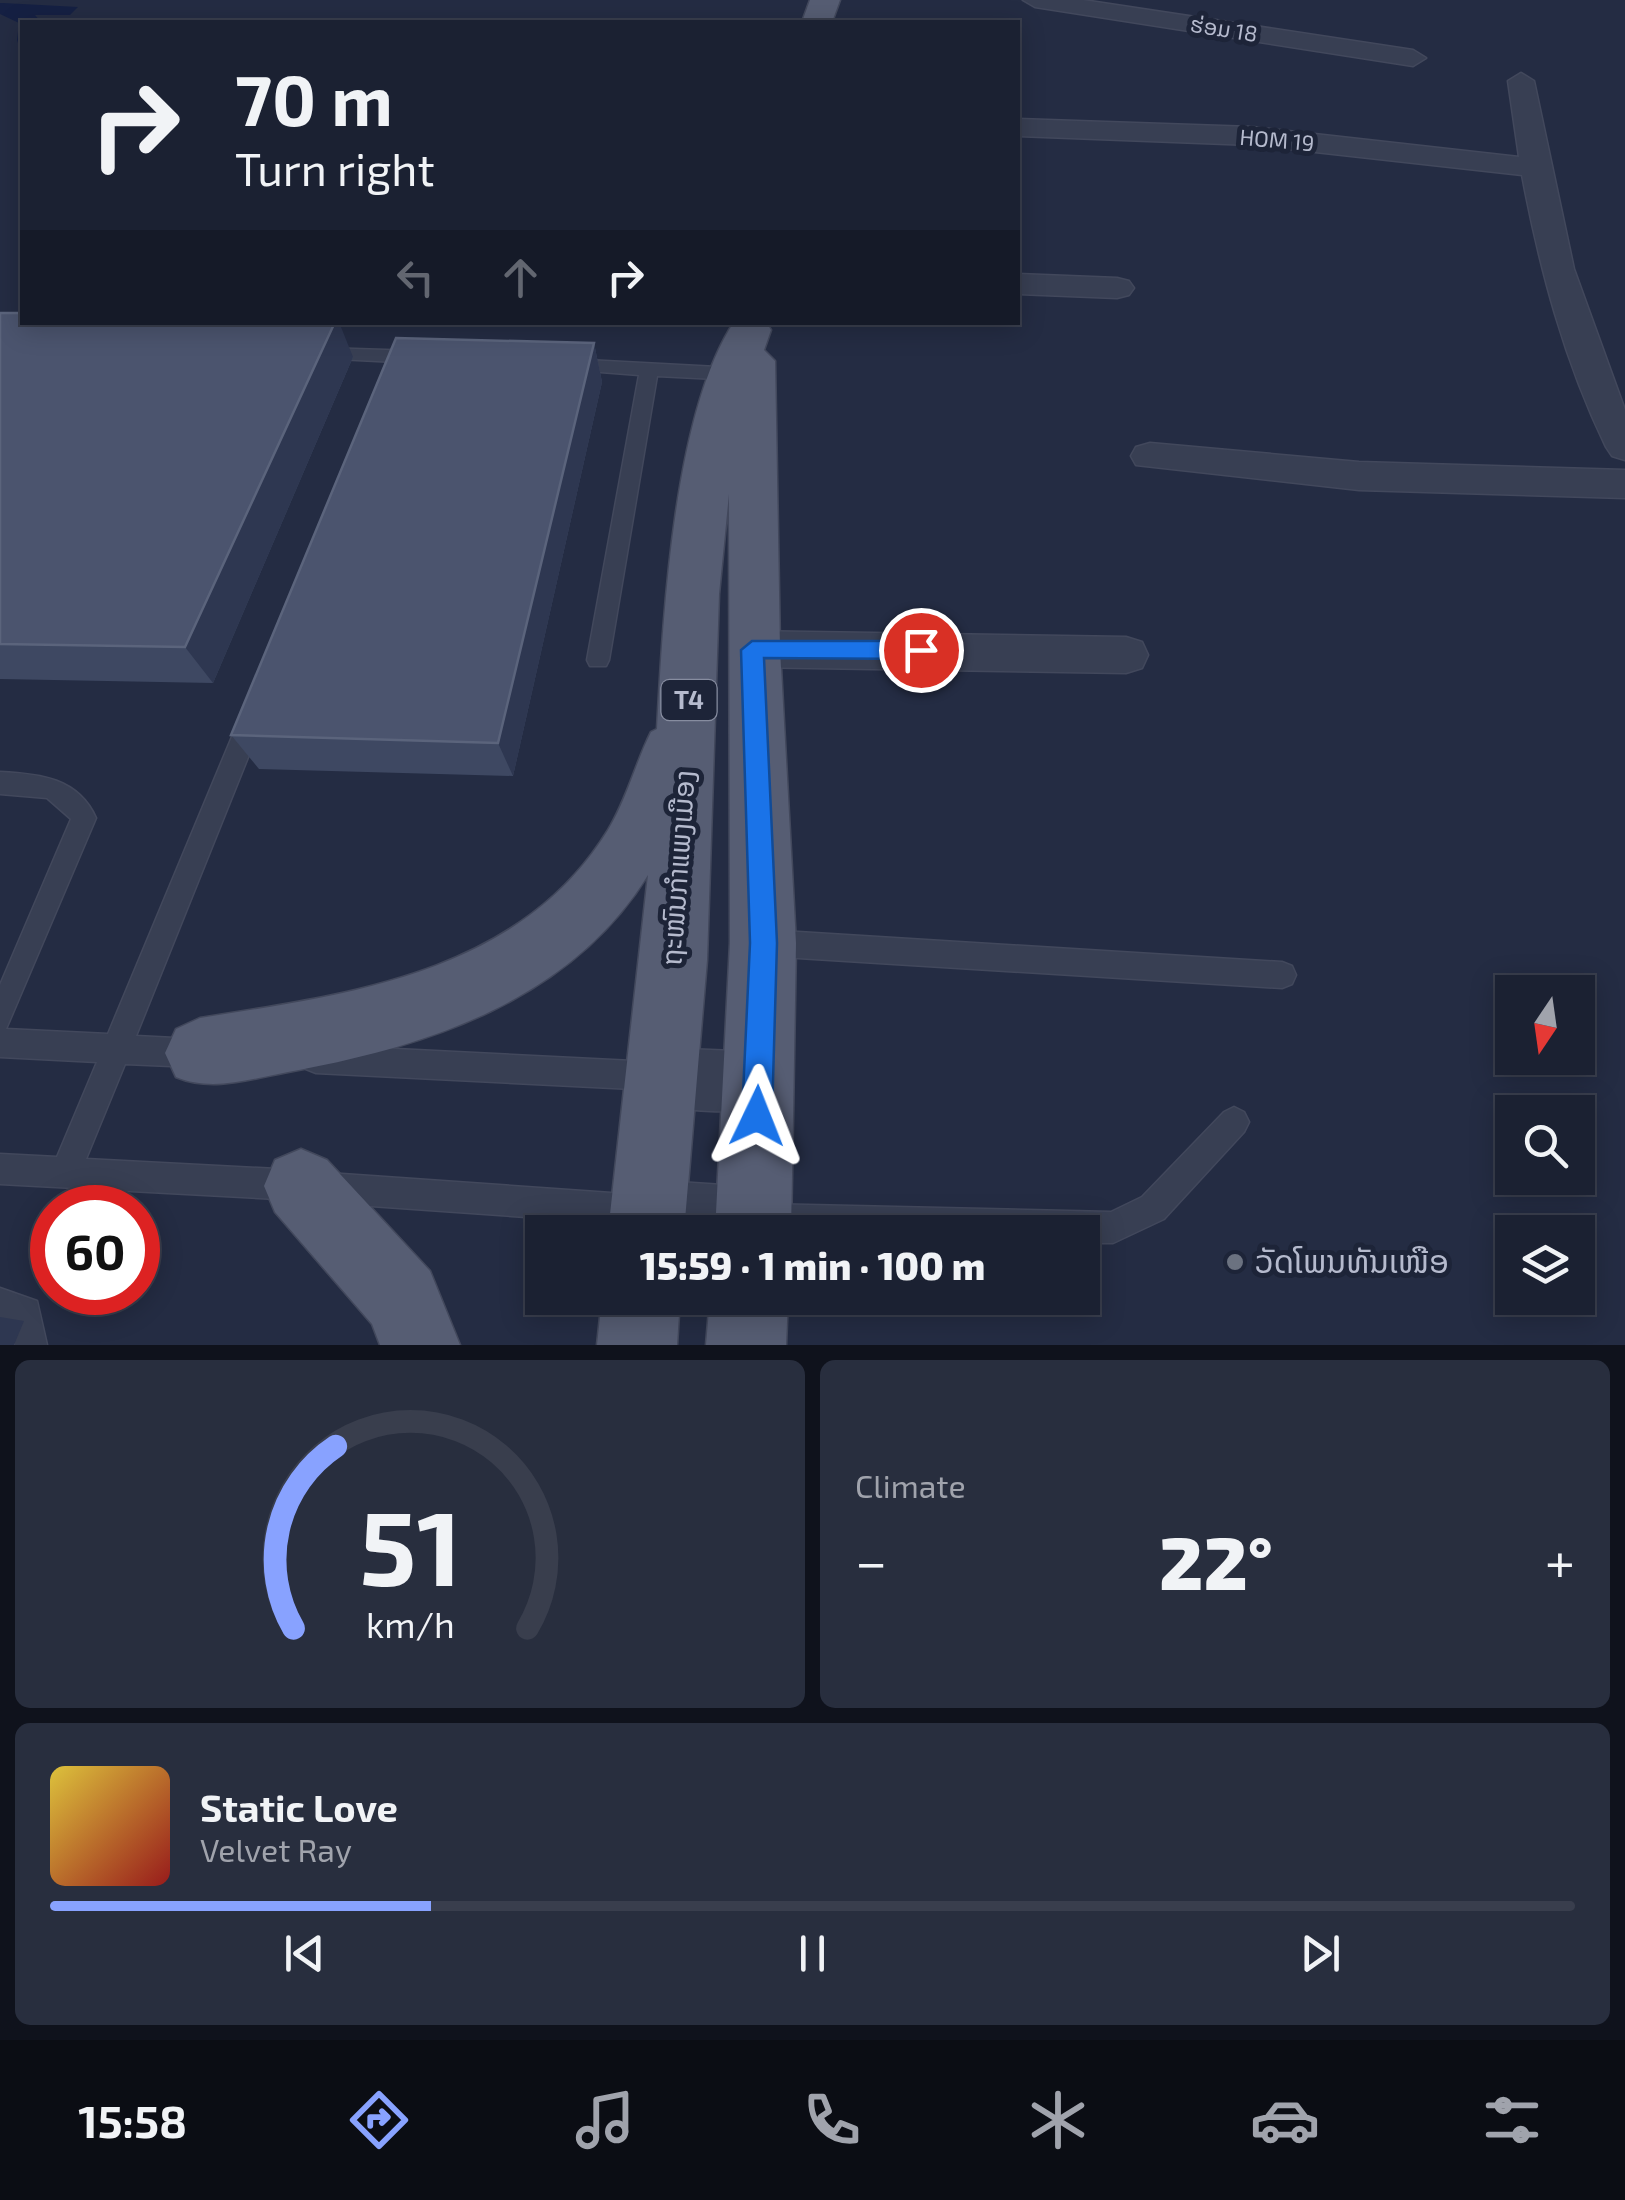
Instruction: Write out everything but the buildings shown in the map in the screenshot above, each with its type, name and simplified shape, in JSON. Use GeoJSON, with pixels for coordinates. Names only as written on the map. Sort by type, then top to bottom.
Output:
{"type":"FeatureCollection","features":[{"type":"Feature","properties":{"kind":"main road","name":"T4"},"geometry":{"type":"LineString","coordinates":[[746,350],[763,943],[753,1215]]}},
{"type":"Feature","properties":{"kind":"main road","name":"ຖະໜົນກຳແພງເມືອງ"},"geometry":{"type":"LineString","coordinates":[[648,1215],[662,1076],[701,532],[746,350]]}},
{"type":"Feature","properties":{"kind":"main road"},"geometry":{"type":"LineString","coordinates":[[200,1053],[395,1016],[451,1000],[518,966],[582,913],[625,859],[689,699]]}},
{"type":"Feature","properties":{"kind":"main road"},"geometry":{"type":"LineString","coordinates":[[301,1186],[402,1299],[420,1345]]}},
{"type":"Feature","properties":{"kind":"main road"},"geometry":{"type":"LineString","coordinates":[[637,1345],[640,1315]]}},
{"type":"Feature","properties":{"kind":"main road"},"geometry":{"type":"LineString","coordinates":[[746,1345],[748,1315]]}},
{"type":"Feature","properties":{"kind":"street","name":"ຮ່ອມ 18"},"geometry":{"type":"LineString","coordinates":[[1035,0],[1413,58]]}},
{"type":"Feature","properties":{"kind":"street"},"geometry":{"type":"LineString","coordinates":[[1521,81],[1535,168],[1568,316],[1600,401],[1625,447]]}},
{"type":"Feature","properties":{"kind":"street","name":"HOM 19"},"geometry":{"type":"LineString","coordinates":[[1020,128],[1252,136],[1535,168]]}},
{"type":"Feature","properties":{"kind":"street"},"geometry":{"type":"LineString","coordinates":[[1020,284],[1116,288]]}},
{"type":"Feature","properties":{"kind":"street"},"geometry":{"type":"LineString","coordinates":[[1150,456],[1341,475],[1625,484]]}},
{"type":"Feature","properties":{"kind":"street"},"geometry":{"type":"LineString","coordinates":[[752,650],[1126,656]]}},
{"type":"Feature","properties":{"kind":"street"},"geometry":{"type":"LineString","coordinates":[[662,1076],[759,1081]]}},
{"type":"Feature","properties":{"kind":"lane"},"geometry":{"type":"LineString","coordinates":[[552,364],[650,370],[746,350]]}},
{"type":"Feature","properties":{"kind":"lane"},"geometry":{"type":"LineString","coordinates":[[299,353],[436,358]]}},
{"type":"Feature","properties":{"kind":"lane"},"geometry":{"type":"LineString","coordinates":[[598,660],[650,370]]}},
{"type":"Feature","properties":{"kind":"lane"},"geometry":{"type":"LineString","coordinates":[[66,1172],[120,1048],[258,702]]}},
{"type":"Feature","properties":{"kind":"lane"},"geometry":{"type":"LineString","coordinates":[[0,784],[48,785],[74,799],[84,818],[0,1018]]}},
{"type":"Feature","properties":{"kind":"lane"},"geometry":{"type":"LineString","coordinates":[[763,943],[1282,975]]}},
{"type":"Feature","properties":{"kind":"lane"},"geometry":{"type":"LineString","coordinates":[[0,1043],[662,1076]]}},
{"type":"Feature","properties":{"kind":"lane"},"geometry":{"type":"LineString","coordinates":[[1100,1228],[1114,1228],[1153,1208],[1234,1122]]}},
{"type":"Feature","properties":{"kind":"lane"},"geometry":{"type":"LineString","coordinates":[[0,1168],[301,1186],[580,1215]]}},
{"type":"Feature","properties":{"kind":"lane"},"geometry":{"type":"LineString","coordinates":[[0,1304],[26,1312],[31,1345]]}},
{"type":"Feature","properties":{"kind":"water"},"geometry":{"type":"Polygon","coordinates":[[[0,3],[78,7],[70,15],[35,15],[39,20],[20,20],[20,49],[19,23],[0,14],[0,3]]]}},
{"type":"Feature","properties":{"kind":"place","name":"ວັດໂພນທັນເໜືອ"},"geometry":{"type":"Point","coordinates":[1235,1262]}},
{"type":"Feature","properties":{"kind":"route"},"geometry":{"type":"LineString","coordinates":[[757,1116],[763,943],[752,650],[921,650]]}}]}
